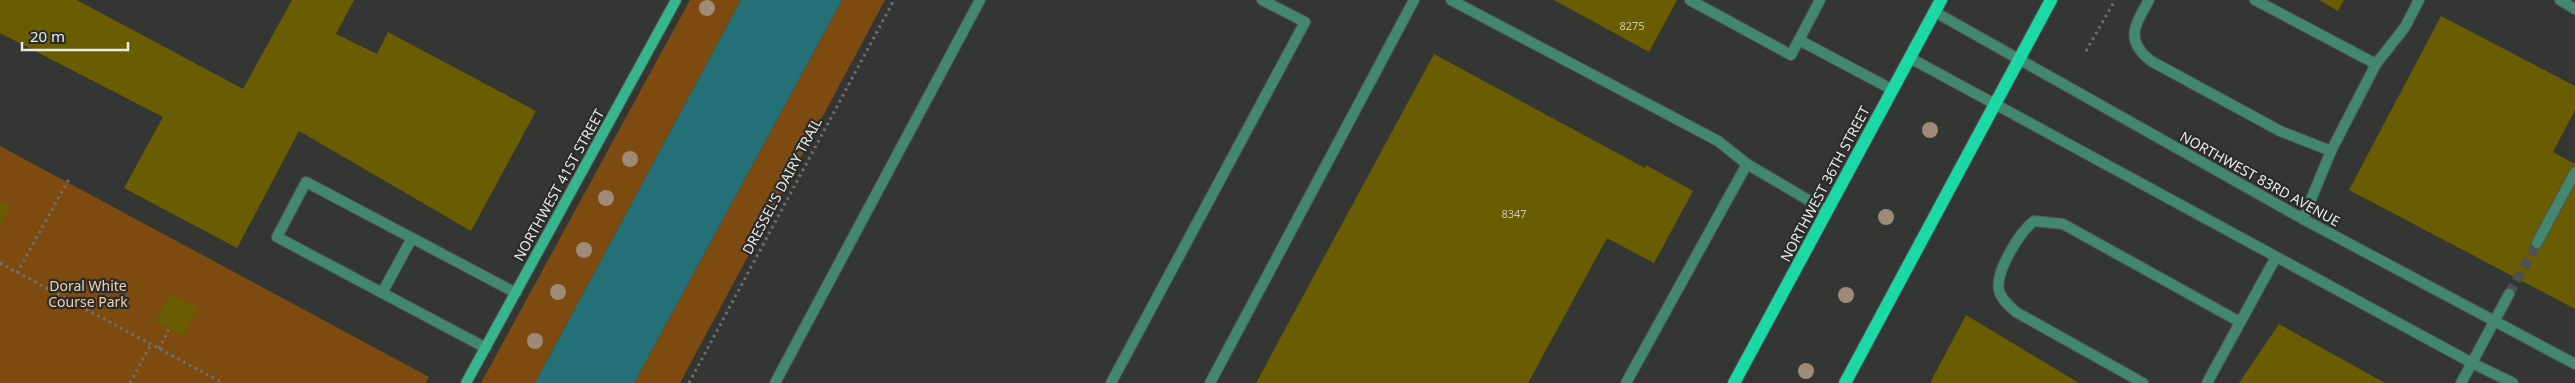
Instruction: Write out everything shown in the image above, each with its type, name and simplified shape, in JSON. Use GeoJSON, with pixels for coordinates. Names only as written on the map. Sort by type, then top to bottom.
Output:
{"type":"FeatureCollection","features":[{"type":"Feature","properties":{"kind":"main road","name":"NORTHWEST 36TH STREET"},"geometry":{"type":"LineString","coordinates":[[1734,383],[1941,0]]}},
{"type":"Feature","properties":{"kind":"main road"},"geometry":{"type":"LineString","coordinates":[[1845,383],[2051,0]]}},
{"type":"Feature","properties":{"kind":"street","name":"NORTHWEST 41ST STREET"},"geometry":{"type":"LineString","coordinates":[[466,383],[676,0]]}},
{"type":"Feature","properties":{"kind":"street"},"geometry":{"type":"LineString","coordinates":[[775,383],[980,0]]}},
{"type":"Feature","properties":{"kind":"street"},"geometry":{"type":"LineString","coordinates":[[1111,383],[1305,22],[1262,0]]}},
{"type":"Feature","properties":{"kind":"street"},"geometry":{"type":"LineString","coordinates":[[1210,383],[1414,0]]}},
{"type":"Feature","properties":{"kind":"street"},"geometry":{"type":"LineString","coordinates":[[1451,0],[1718,141],[1747,164],[1828,211]]}},
{"type":"Feature","properties":{"kind":"street"},"geometry":{"type":"LineString","coordinates":[[1690,0],[1792,55],[1820,0]]}},
{"type":"Feature","properties":{"kind":"street"},"geometry":{"type":"LineString","coordinates":[[2149,0],[2135,25],[2133,35],[2141,53],[2151,61],[2280,131],[2331,151]]}},
{"type":"Feature","properties":{"kind":"street"},"geometry":{"type":"LineString","coordinates":[[2255,0],[2376,64]]}},
{"type":"Feature","properties":{"kind":"street"},"geometry":{"type":"LineString","coordinates":[[2303,219],[2331,151],[2376,64],[2401,34],[2419,0]]}},
{"type":"Feature","properties":{"kind":"street"},"geometry":{"type":"LineString","coordinates":[[2560,0],[2575,8]]}},
{"type":"Feature","properties":{"kind":"street","name":"NORTHWEST 83RD AVENUE"},"geometry":{"type":"LineString","coordinates":[[1934,12],[2018,61],[2303,219],[2575,364]]}},
{"type":"Feature","properties":{"kind":"street"},"geometry":{"type":"LineString","coordinates":[[1799,40],[1892,90]]}},
{"type":"Feature","properties":{"kind":"street"},"geometry":{"type":"LineString","coordinates":[[1910,58],[2472,363],[2513,383]]}},
{"type":"Feature","properties":{"kind":"street"},"geometry":{"type":"LineString","coordinates":[[1626,383],[1747,164]]}},
{"type":"Feature","properties":{"kind":"street"},"geometry":{"type":"LineString","coordinates":[[2537,243],[2575,172]]}},
{"type":"Feature","properties":{"kind":"street"},"geometry":{"type":"LineString","coordinates":[[486,348],[277,237],[306,182],[516,293]]}},
{"type":"Feature","properties":{"kind":"street"},"geometry":{"type":"LineString","coordinates":[[2142,383],[2016,312],[2002,298],[1999,289],[2003,267],[2020,236],[2034,221],[2063,224],[2240,322]]}},
{"type":"Feature","properties":{"kind":"street"},"geometry":{"type":"LineString","coordinates":[[382,293],[412,238]]}},
{"type":"Feature","properties":{"kind":"street"},"geometry":{"type":"LineString","coordinates":[[2207,383],[2276,257]]}},
{"type":"Feature","properties":{"kind":"street"},"geometry":{"type":"LineString","coordinates":[[2461,383],[2510,294]]}},
{"type":"Feature","properties":{"kind":"path","name":"DRESSEL'S DAIRY TRAIL"},"geometry":{"type":"LineString","coordinates":[[689,383],[894,0]]}},
{"type":"Feature","properties":{"kind":"path"},"geometry":{"type":"LineString","coordinates":[[2086,51],[2115,0]]}},
{"type":"Feature","properties":{"kind":"path"},"geometry":{"type":"LineString","coordinates":[[18,273],[69,179]]}},
{"type":"Feature","properties":{"kind":"path"},"geometry":{"type":"LineString","coordinates":[[0,264],[223,383]]}},
{"type":"Feature","properties":{"kind":"path"},"geometry":{"type":"LineString","coordinates":[[159,349],[169,329]]}},
{"type":"Feature","properties":{"kind":"path"},"geometry":{"type":"LineString","coordinates":[[130,383],[151,344]]}},
{"type":"Feature","properties":{"kind":"green space"},"geometry":{"type":"Polygon","coordinates":[[[690,0],[741,0],[535,383],[481,383],[690,0]]]}},
{"type":"Feature","properties":{"kind":"green space"},"geometry":{"type":"Polygon","coordinates":[[[842,0],[885,0],[680,383],[634,383],[842,0]]]}},
{"type":"Feature","properties":{"kind":"green space","name":"Doral White Course Park"},"geometry":{"type":"Polygon","coordinates":[[[0,146],[429,377],[426,383],[0,383],[0,146]]]}},
{"type":"Feature","properties":{"kind":"water"},"geometry":{"type":"Polygon","coordinates":[[[741,0],[842,0],[634,383],[535,383],[741,0]]]}},
{"type":"Feature","properties":{"kind":"building"},"geometry":{"type":"Polygon","coordinates":[[[0,0],[77,0],[243,89],[292,0],[354,0],[336,34],[377,54],[388,32],[536,111],[471,231],[299,131],[237,248],[124,188],[163,117],[0,33],[0,0]]]}},
{"type":"Feature","properties":{"kind":"building"},"geometry":{"type":"Polygon","coordinates":[[[1554,0],[1677,0],[1649,52],[1554,0]]]}},
{"type":"Feature","properties":{"kind":"building"},"geometry":{"type":"Polygon","coordinates":[[[2319,0],[2344,0],[2338,11],[2319,0]]]}},
{"type":"Feature","properties":{"kind":"building"},"geometry":{"type":"Polygon","coordinates":[[[2441,16],[2575,86],[2575,110],[2553,152],[2575,164],[2575,309],[2349,190],[2441,16]]]}},
{"type":"Feature","properties":{"kind":"building"},"geometry":{"type":"Polygon","coordinates":[[[1434,54],[1645,168],[1646,165],[1693,191],[1654,263],[1607,238],[1528,383],[1256,383],[1434,54]]]}},
{"type":"Feature","properties":{"kind":"building"},"geometry":{"type":"Polygon","coordinates":[[[0,201],[10,207],[0,226],[0,201]]]}},
{"type":"Feature","properties":{"kind":"building"},"geometry":{"type":"Polygon","coordinates":[[[170,293],[198,308],[183,336],[155,321],[170,293]]]}},
{"type":"Feature","properties":{"kind":"building"},"geometry":{"type":"Polygon","coordinates":[[[1966,315],[2079,383],[1930,383],[1966,315]]]}},
{"type":"Feature","properties":{"kind":"building"},"geometry":{"type":"Polygon","coordinates":[[[2279,324],[2385,383],[2239,383],[2279,324]]]}},
{"type":"Feature","properties":{"kind":"tunnel"},"geometry":{"type":"LineString","coordinates":[[2509,294],[2537,243]]}}]}
